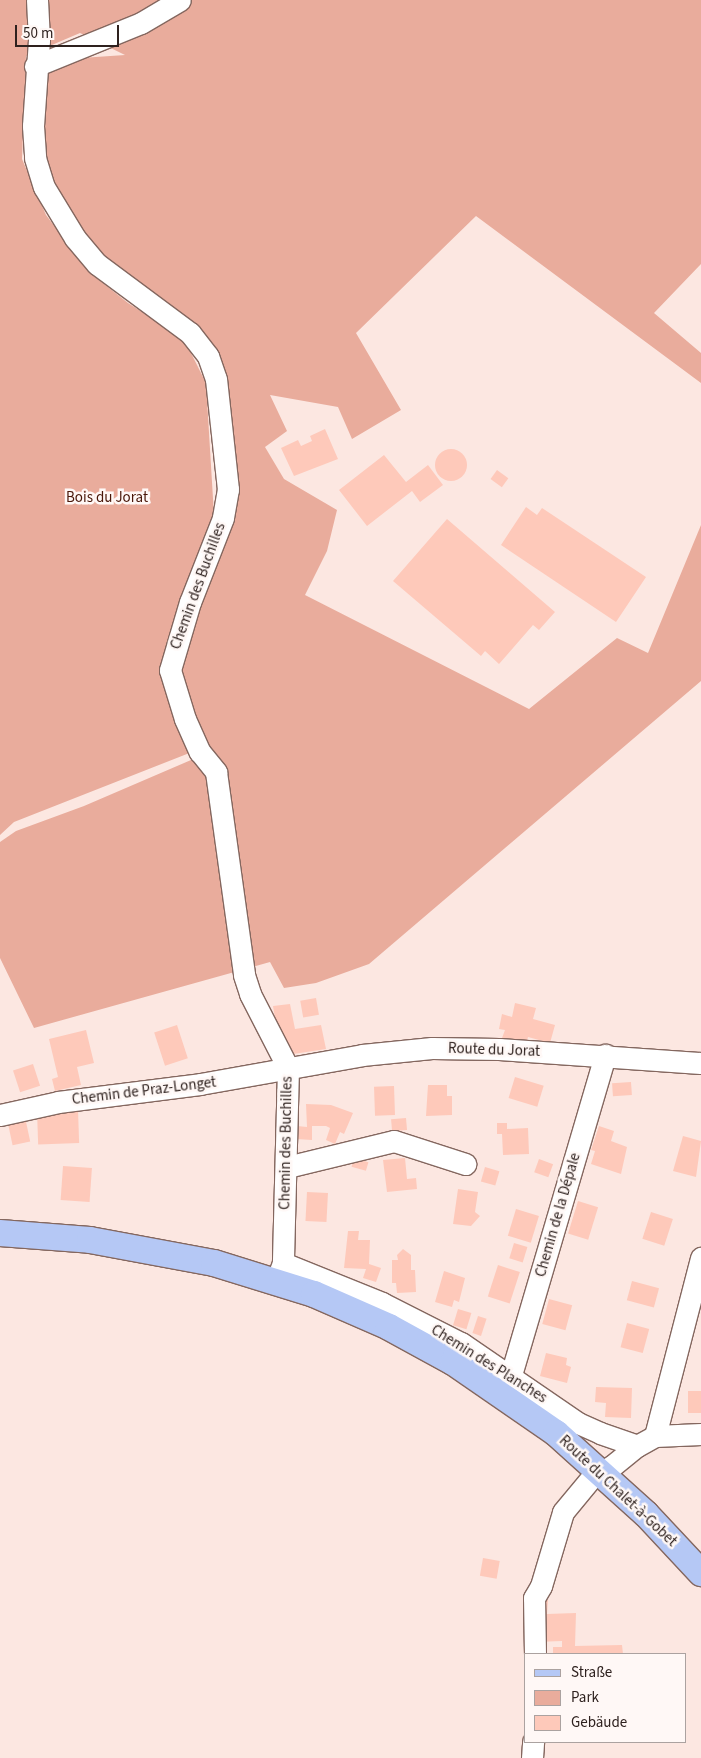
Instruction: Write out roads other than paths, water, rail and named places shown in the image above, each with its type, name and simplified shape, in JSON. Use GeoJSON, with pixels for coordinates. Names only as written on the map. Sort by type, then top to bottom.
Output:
{"type":"FeatureCollection","features":[{"type":"Feature","properties":{"kind":"main road","name":"Route du Chalet-à-Gobet"},"geometry":{"type":"LineString","coordinates":[[0,1233],[90,1240],[149,1248],[279,1272],[453,1362],[509,1398],[601,1471],[701,1572]]}},
{"type":"Feature","properties":{"kind":"street","name":"Chemin des Buchilles"},"geometry":{"type":"LineString","coordinates":[[37,0],[39,40],[35,66],[35,158],[44,187],[56,209],[97,264],[190,333],[208,356],[216,380],[228,489],[223,518],[190,602],[170,670],[185,719],[200,752],[216,772],[244,975],[250,994],[288,1068],[287,1167],[279,1272]]}},
{"type":"Feature","properties":{"kind":"street"},"geometry":{"type":"LineString","coordinates":[[35,66],[141,23],[180,0]]}},
{"type":"Feature","properties":{"kind":"street","name":"Route du Jorat"},"geometry":{"type":"LineString","coordinates":[[288,1068],[362,1055],[432,1048],[605,1056],[701,1063]]}},
{"type":"Feature","properties":{"kind":"street","name":"Chemin de la Dépale"},"geometry":{"type":"LineString","coordinates":[[511,1375],[605,1056]]}},
{"type":"Feature","properties":{"kind":"street","name":"Chemin de Praz-Longet"},"geometry":{"type":"LineString","coordinates":[[0,1115],[58,1102],[200,1084],[288,1068]]}},
{"type":"Feature","properties":{"kind":"street"},"geometry":{"type":"LineString","coordinates":[[287,1167],[394,1141],[465,1164]]}},
{"type":"Feature","properties":{"kind":"street"},"geometry":{"type":"LineString","coordinates":[[655,1436],[701,1258]]}},
{"type":"Feature","properties":{"kind":"street","name":"Chemin des Planches"},"geometry":{"type":"LineString","coordinates":[[279,1272],[417,1320],[511,1375],[578,1423],[637,1446]]}},
{"type":"Feature","properties":{"kind":"street"},"geometry":{"type":"LineString","coordinates":[[535,1653],[534,1598],[541,1586],[563,1512],[575,1494],[601,1471],[655,1436],[701,1434]]}},
{"type":"Feature","properties":{"kind":"street"},"geometry":{"type":"LineString","coordinates":[[532,1758],[533,1743]]}},
{"type":"Feature","properties":{"kind":"park label","name":"Bois du Jorat"},"geometry":{"type":"Point","coordinates":[107,498]}}]}
